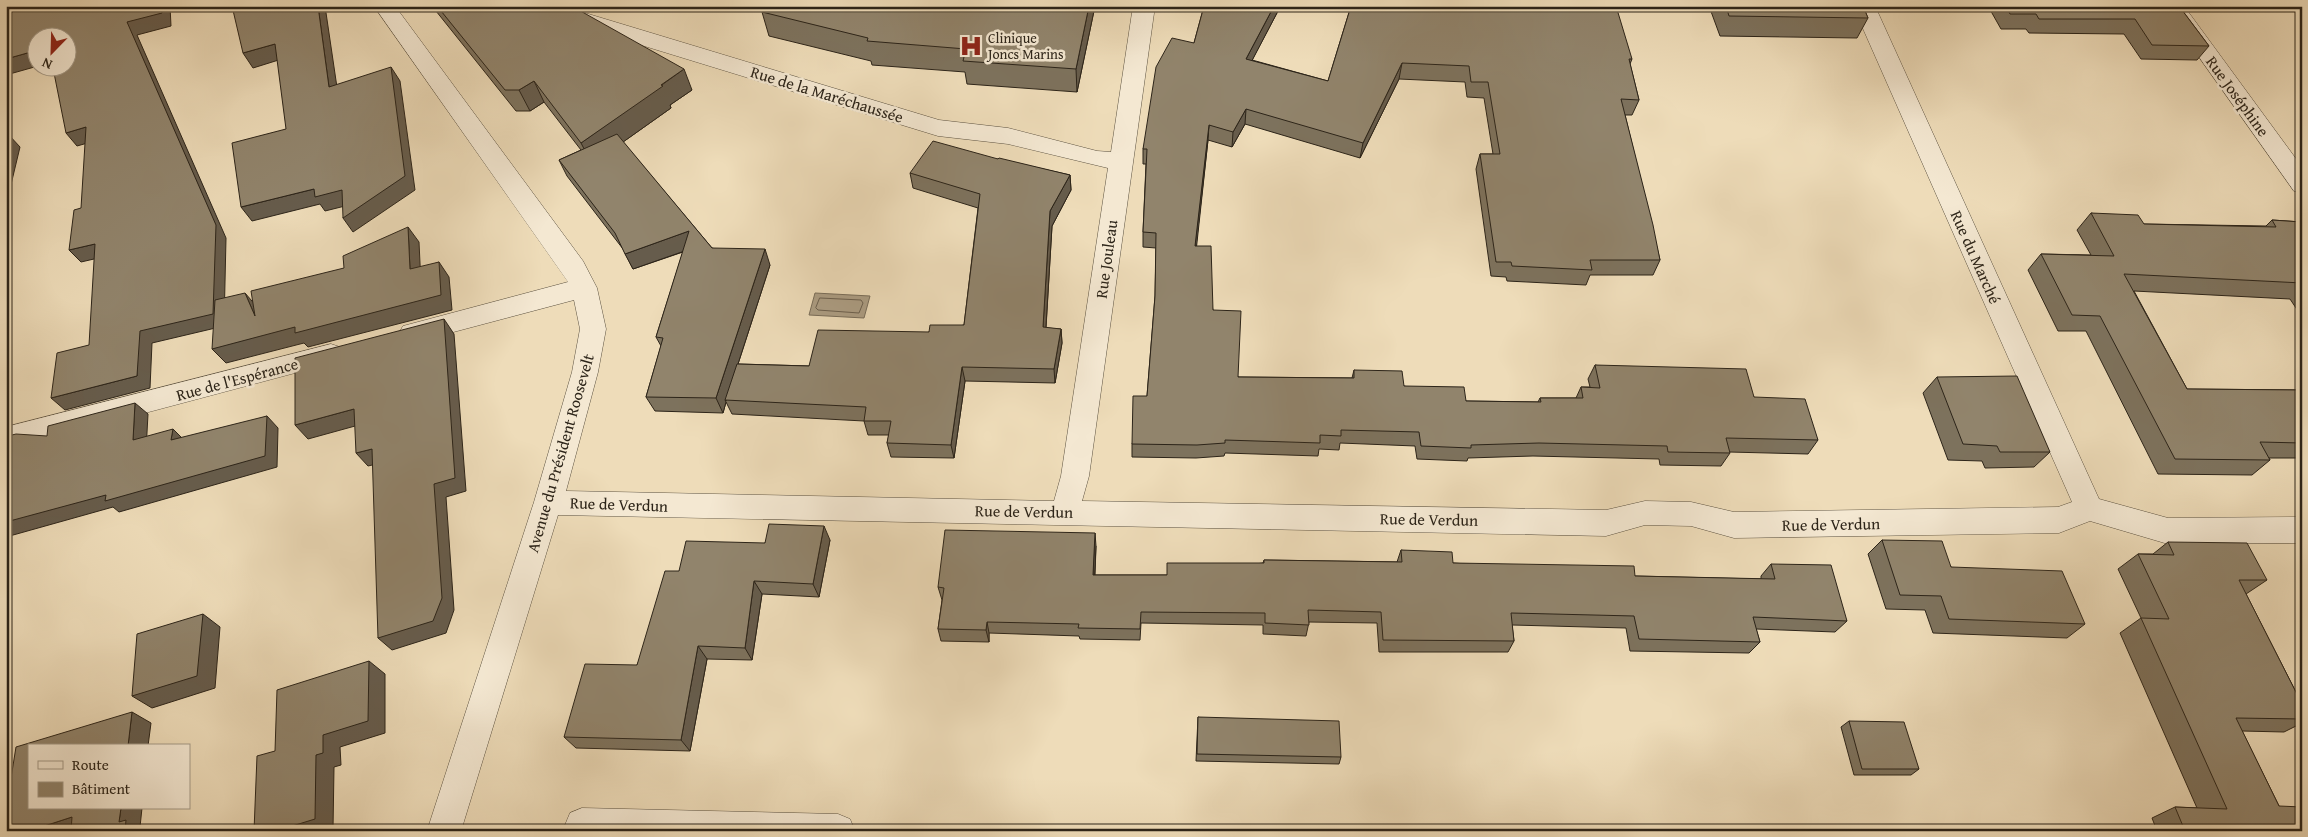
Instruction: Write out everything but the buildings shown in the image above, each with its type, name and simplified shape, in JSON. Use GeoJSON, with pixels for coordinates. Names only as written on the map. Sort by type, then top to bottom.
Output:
{"type":"FeatureCollection","features":[{"type":"Feature","properties":{"kind":"street","name":"Avenue du Président Roosevelt"},"geometry":{"type":"LineString","coordinates":[[384,6],[574,268],[584,288],[593,329],[587,364],[548,502],[444,831]]}},
{"type":"Feature","properties":{"kind":"street","name":"Rue de la Maréchaussée"},"geometry":{"type":"LineString","coordinates":[[538,6],[938,128],[1008,136],[1097,160],[1120,162]]}},
{"type":"Feature","properties":{"kind":"street","name":"Rue Jouleau"},"geometry":{"type":"LineString","coordinates":[[1064,511],[1075,476],[1144,6]]}},
{"type":"Feature","properties":{"kind":"street","name":"Rue du Marché"},"geometry":{"type":"LineString","coordinates":[[1864,6],[2089,508]]}},
{"type":"Feature","properties":{"kind":"street","name":"Rue Joséphine"},"geometry":{"type":"LineString","coordinates":[[2173,6],[2302,186]]}},
{"type":"Feature","properties":{"kind":"street"},"geometry":{"type":"LineString","coordinates":[[393,338],[584,288]]}},
{"type":"Feature","properties":{"kind":"street","name":"Rue de l'Espérance"},"geometry":{"type":"LineString","coordinates":[[6,439],[354,348]]}},
{"type":"Feature","properties":{"kind":"street","name":"Rue de Verdun"},"geometry":{"type":"LineString","coordinates":[[548,502],[597,505],[1064,511],[1606,523],[1646,513],[1690,514],[1734,525],[2059,520],[2089,508]]}},
{"type":"Feature","properties":{"kind":"street"},"geometry":{"type":"LineString","coordinates":[[2089,508],[2168,531],[2302,530]]}},
{"type":"Feature","properties":{"kind":"street"},"geometry":{"type":"LineString","coordinates":[[582,825],[838,831]]}},
{"type":"Feature","properties":{"kind":"water"},"geometry":{"type":"Polygon","coordinates":[[[815,293],[870,296],[864,318],[809,315],[815,293]]]}},
{"type":"Feature","properties":{"kind":"place","name":"Clinique Joncs Marins"},"geometry":{"type":"Point","coordinates":[971,46]}}]}
